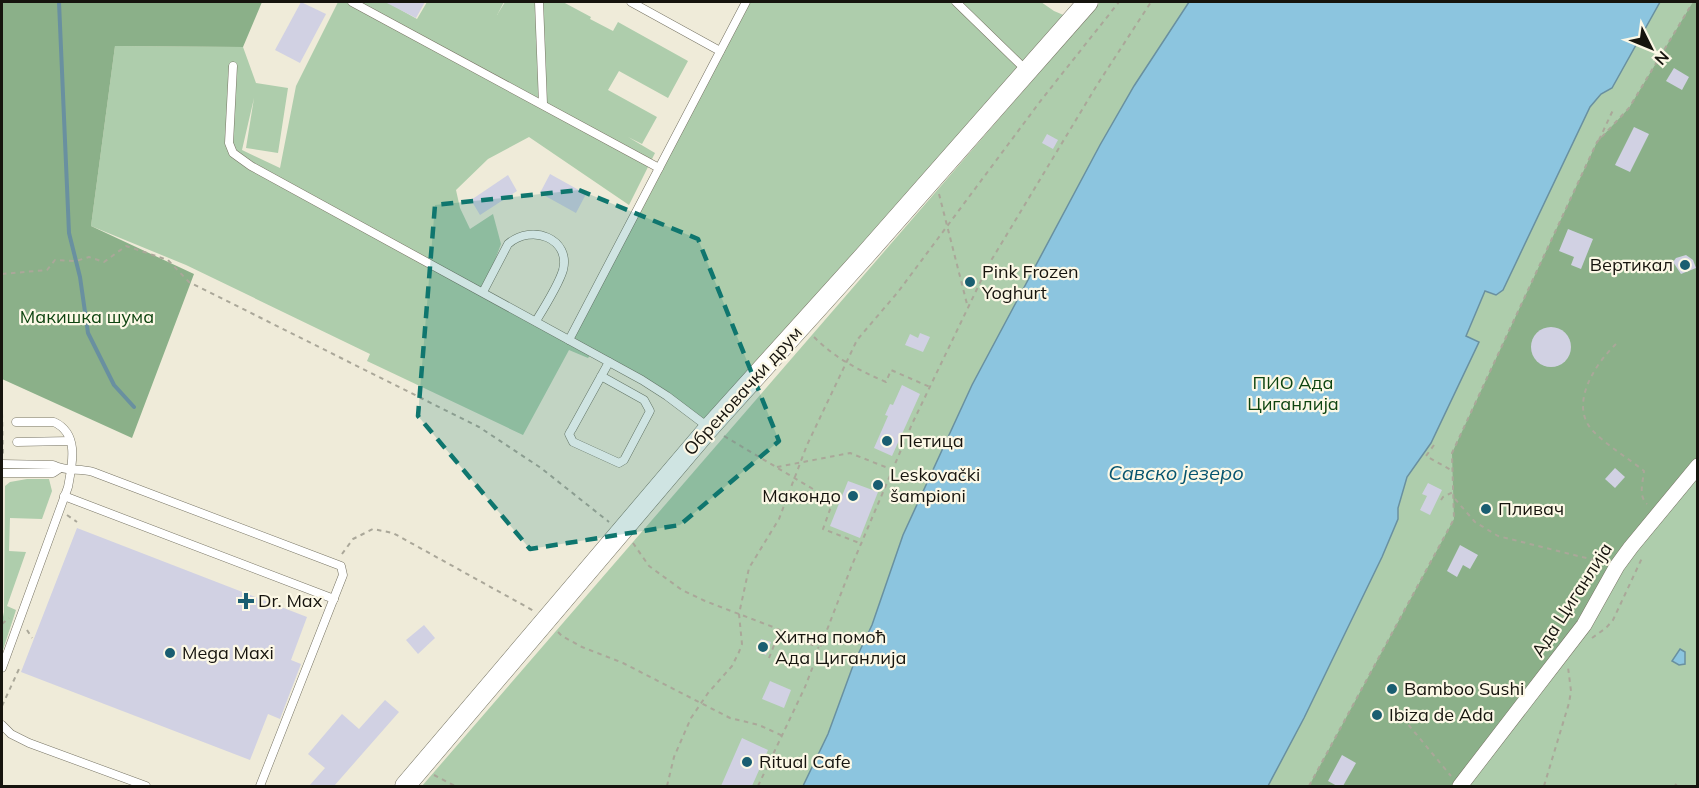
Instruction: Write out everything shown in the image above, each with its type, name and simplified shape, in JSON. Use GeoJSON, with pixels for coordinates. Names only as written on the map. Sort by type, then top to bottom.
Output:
{"type":"FeatureCollection","features":[{"type":"Feature","properties":{"kind":"street","name":"Обреновачки друм"},"geometry":{"type":"LineString","coordinates":[[405,786],[710,428],[1088,2]]}},
{"type":"Feature","properties":{"kind":"street","name":"Ада Циганлија"},"geometry":{"type":"LineString","coordinates":[[1456,782],[1584,625],[1617,566],[1698,466]]}},
{"type":"Feature","properties":{"kind":"lane"},"geometry":{"type":"LineString","coordinates":[[352,2],[659,168]]}},
{"type":"Feature","properties":{"kind":"lane"},"geometry":{"type":"LineString","coordinates":[[539,2],[543,104]]}},
{"type":"Feature","properties":{"kind":"lane"},"geometry":{"type":"LineString","coordinates":[[631,2],[720,51]]}},
{"type":"Feature","properties":{"kind":"lane"},"geometry":{"type":"LineString","coordinates":[[569,339],[746,2]]}},
{"type":"Feature","properties":{"kind":"lane"},"geometry":{"type":"LineString","coordinates":[[956,2],[1027,72]]}},
{"type":"Feature","properties":{"kind":"lane"},"geometry":{"type":"LineString","coordinates":[[233,66],[229,143],[233,153],[251,166],[609,362],[667,396],[710,428]]}},
{"type":"Feature","properties":{"kind":"lane"},"geometry":{"type":"LineString","coordinates":[[483,292],[508,244],[515,238],[532,233],[549,238],[561,252],[563,270],[536,321]]}},
{"type":"Feature","properties":{"kind":"lane"},"geometry":{"type":"LineString","coordinates":[[601,376],[644,400],[650,411],[622,462],[616,462],[593,452],[573,441],[569,434],[601,376],[609,362]]}},
{"type":"Feature","properties":{"kind":"lane"},"geometry":{"type":"LineString","coordinates":[[2,668],[64,496],[71,469],[73,448],[62,427],[54,422],[16,422]]}},
{"type":"Feature","properties":{"kind":"lane"},"geometry":{"type":"LineString","coordinates":[[17,442],[70,441]]}},
{"type":"Feature","properties":{"kind":"lane"},"geometry":{"type":"LineString","coordinates":[[2,460],[93,472],[341,566],[343,575],[260,786]]}},
{"type":"Feature","properties":{"kind":"lane"},"geometry":{"type":"LineString","coordinates":[[2,473],[53,473],[59,469]]}},
{"type":"Feature","properties":{"kind":"lane"},"geometry":{"type":"LineString","coordinates":[[64,496],[334,599]]}},
{"type":"Feature","properties":{"kind":"lane"},"geometry":{"type":"LineString","coordinates":[[2,725],[11,734],[29,743],[146,786]]}},
{"type":"Feature","properties":{"kind":"path"},"geometry":{"type":"LineString","coordinates":[[667,786],[674,757],[688,723],[701,702],[732,666],[739,652],[742,644],[739,614],[748,568],[779,519],[807,445],[857,340],[898,292],[1042,99],[1119,2]]}},
{"type":"Feature","properties":{"kind":"path"},"geometry":{"type":"LineString","coordinates":[[758,786],[783,736],[892,470],[995,253],[1097,85],[1151,2]]}},
{"type":"Feature","properties":{"kind":"path"},"geometry":{"type":"LineString","coordinates":[[1597,142],[1629,108],[1693,2]]}},
{"type":"Feature","properties":{"kind":"path"},"geometry":{"type":"LineString","coordinates":[[1309,786],[1454,519],[1452,453],[1613,110]]}},
{"type":"Feature","properties":{"kind":"path"},"geometry":{"type":"LineString","coordinates":[[935,177],[968,309]]}},
{"type":"Feature","properties":{"kind":"path"},"geometry":{"type":"LineString","coordinates":[[2,274],[47,270],[55,260],[76,261],[89,257],[104,262],[126,246],[168,260],[189,282],[479,427],[541,468],[610,523],[623,529],[650,566],[694,597],[780,630],[819,648]]}},
{"type":"Feature","properties":{"kind":"path"},"geometry":{"type":"LineString","coordinates":[[802,325],[829,352],[845,363],[886,382],[891,370],[930,387]]}},
{"type":"Feature","properties":{"kind":"path"},"geometry":{"type":"LineString","coordinates":[[1616,344],[1608,351],[1589,381],[1582,399],[1584,417],[1595,434],[1644,471],[1641,493],[1643,501],[1658,514]]}},
{"type":"Feature","properties":{"kind":"path"},"geometry":{"type":"LineString","coordinates":[[2,413],[2,460]]}},
{"type":"Feature","properties":{"kind":"path"},"geometry":{"type":"LineString","coordinates":[[710,428],[833,501],[822,529],[862,544]]}},
{"type":"Feature","properties":{"kind":"path"},"geometry":{"type":"LineString","coordinates":[[1434,445],[1426,456],[1451,470]]}},
{"type":"Feature","properties":{"kind":"path"},"geometry":{"type":"LineString","coordinates":[[777,467],[850,453],[892,470]]}},
{"type":"Feature","properties":{"kind":"path"},"geometry":{"type":"LineString","coordinates":[[1441,500],[1453,492]]}},
{"type":"Feature","properties":{"kind":"path"},"geometry":{"type":"LineString","coordinates":[[1454,497],[1475,522],[1498,536],[1617,566]]}},
{"type":"Feature","properties":{"kind":"path"},"geometry":{"type":"LineString","coordinates":[[67,514],[77,522]]}},
{"type":"Feature","properties":{"kind":"path"},"geometry":{"type":"LineString","coordinates":[[336,563],[353,539],[373,530],[393,533],[547,618]]}},
{"type":"Feature","properties":{"kind":"path"},"geometry":{"type":"LineString","coordinates":[[1586,641],[1606,628],[1613,620],[1643,554]]}},
{"type":"Feature","properties":{"kind":"path"},"geometry":{"type":"LineString","coordinates":[[25,629],[32,638]]}},
{"type":"Feature","properties":{"kind":"path"},"geometry":{"type":"LineString","coordinates":[[769,658],[780,630]]}},
{"type":"Feature","properties":{"kind":"path"},"geometry":{"type":"LineString","coordinates":[[562,636],[623,663],[730,718],[759,725],[783,736]]}},
{"type":"Feature","properties":{"kind":"path"},"geometry":{"type":"LineString","coordinates":[[1544,786],[1569,703],[1571,691],[1567,664]]}},
{"type":"Feature","properties":{"kind":"path"},"geometry":{"type":"LineString","coordinates":[[2,706],[19,669]]}},
{"type":"Feature","properties":{"kind":"path"},"geometry":{"type":"LineString","coordinates":[[1397,711],[1456,782]]}},
{"type":"Feature","properties":{"kind":"path"},"geometry":{"type":"LineString","coordinates":[[421,768],[455,786]]}},
{"type":"Feature","properties":{"kind":"highlighted area"},"geometry":{"type":"Polygon","coordinates":[[[579,190],[698,239],[779,441],[680,525],[530,549],[418,416],[435,205],[579,190]]]}},
{"type":"Feature","properties":{"kind":"green space","name":"Макишка шума"},"geometry":{"type":"Polygon","coordinates":[[[2,2],[262,2],[243,47],[115,46],[91,226],[194,274],[132,438],[2,379],[2,2]]]}},
{"type":"Feature","properties":{"kind":"green space"},"geometry":{"type":"Polygon","coordinates":[[[338,2],[387,2],[417,19],[427,2],[504,2],[497,15],[505,2],[563,2],[613,31],[618,22],[688,61],[668,98],[619,71],[608,90],[657,117],[642,144],[628,137],[655,153],[629,205],[529,137],[488,159],[456,190],[460,208],[470,229],[493,214],[501,244],[483,292],[569,339],[746,2],[1041,2],[1054,11],[1073,19],[709,428],[667,396],[592,353],[588,358],[569,350],[523,435],[367,361],[370,354],[186,265],[91,226],[115,46],[243,47],[256,83],[288,88],[278,153],[246,148],[254,98],[242,150],[280,168],[296,86],[338,2]]]}},
{"type":"Feature","properties":{"kind":"green space","name":"ПИО Ада Циганлија"},"geometry":{"type":"Polygon","coordinates":[[[1100,2],[1697,2],[1697,786],[422,786],[1100,2]]]}},
{"type":"Feature","properties":{"kind":"green space"},"geometry":{"type":"Polygon","coordinates":[[[1693,2],[1697,2],[1697,466],[1460,786],[1309,786],[1454,519],[1452,453],[1597,142],[1629,108],[1693,2]]]}},
{"type":"Feature","properties":{"kind":"green space"},"geometry":{"type":"Polygon","coordinates":[[[49,479],[52,491],[42,519],[10,518],[9,551],[26,552],[7,606],[16,610],[2,653],[5,486],[10,482],[49,479]]]}},
{"type":"Feature","properties":{"kind":"water","name":"Савско језеро"},"geometry":{"type":"Polygon","coordinates":[[[1189,2],[1660,2],[1612,88],[1601,94],[1590,107],[1503,290],[1496,295],[1485,291],[1466,336],[1479,342],[1431,443],[1407,477],[1398,508],[1398,519],[1382,557],[1304,718],[1268,786],[803,786],[828,734],[854,663],[872,625],[903,535],[972,385],[1100,145],[1134,86],[1189,2]]]}},
{"type":"Feature","properties":{"kind":"water"},"geometry":{"type":"Polygon","coordinates":[[[1680,649],[1685,652],[1685,664],[1679,665],[1672,661],[1680,649]]]}},
{"type":"Feature","properties":{"kind":"building"},"geometry":{"type":"Polygon","coordinates":[[[301,2],[326,14],[300,63],[275,50],[301,2]]]}},
{"type":"Feature","properties":{"kind":"building"},"geometry":{"type":"Polygon","coordinates":[[[385,2],[425,2],[416,18],[385,2]]]}},
{"type":"Feature","properties":{"kind":"building"},"geometry":{"type":"Polygon","coordinates":[[[1674,68],[1689,77],[1682,90],[1666,81],[1674,68]]]}},
{"type":"Feature","properties":{"kind":"building"},"geometry":{"type":"Polygon","coordinates":[[[1634,127],[1649,134],[1630,172],[1615,165],[1634,127]]]}},
{"type":"Feature","properties":{"kind":"building"},"geometry":{"type":"Polygon","coordinates":[[[1047,134],[1058,140],[1053,149],[1042,143],[1047,134]]]}},
{"type":"Feature","properties":{"kind":"building"},"geometry":{"type":"Polygon","coordinates":[[[550,174],[586,194],[576,213],[540,193],[550,174]]]}},
{"type":"Feature","properties":{"kind":"building"},"geometry":{"type":"Polygon","coordinates":[[[508,175],[517,191],[480,215],[471,200],[508,175]]]}},
{"type":"Feature","properties":{"kind":"building"},"geometry":{"type":"Polygon","coordinates":[[[1568,229],[1593,239],[1581,269],[1571,265],[1574,257],[1559,251],[1568,229]]]}},
{"type":"Feature","properties":{"kind":"building","name":"Вертикал"},"geometry":{"type":"Polygon","coordinates":[[[1686,255],[1693,260],[1696,268],[1681,274],[1673,262],[1676,258],[1686,255]]]}},
{"type":"Feature","properties":{"kind":"building"},"geometry":{"type":"Polygon","coordinates":[[[1551,327],[1559,328],[1565,333],[1570,339],[1570,355],[1565,361],[1559,366],[1551,367],[1543,366],[1537,361],[1532,355],[1531,347],[1532,339],[1537,333],[1543,328],[1551,327]]]}},
{"type":"Feature","properties":{"kind":"building"},"geometry":{"type":"Polygon","coordinates":[[[920,333],[930,337],[923,352],[905,345],[910,334],[918,338],[920,333]]]}},
{"type":"Feature","properties":{"kind":"building"},"geometry":{"type":"Polygon","coordinates":[[[902,385],[920,394],[892,456],[874,448],[888,416],[885,415],[890,404],[893,405],[902,385]]]}},
{"type":"Feature","properties":{"kind":"building"},"geometry":{"type":"Polygon","coordinates":[[[1615,468],[1625,477],[1615,488],[1605,479],[1615,468]]]}},
{"type":"Feature","properties":{"kind":"building"},"geometry":{"type":"Polygon","coordinates":[[[848,481],[878,492],[860,538],[830,526],[848,481]]]}},
{"type":"Feature","properties":{"kind":"building"},"geometry":{"type":"Polygon","coordinates":[[[1428,483],[1442,490],[1430,515],[1420,510],[1427,496],[1422,494],[1428,483]]]}},
{"type":"Feature","properties":{"kind":"building"},"geometry":{"type":"Polygon","coordinates":[[[77,528],[307,617],[291,660],[301,664],[280,719],[268,714],[250,760],[21,672],[77,528]]]}},
{"type":"Feature","properties":{"kind":"building"},"geometry":{"type":"Polygon","coordinates":[[[1460,545],[1478,555],[1470,569],[1463,565],[1457,577],[1447,571],[1460,545]]]}},
{"type":"Feature","properties":{"kind":"building"},"geometry":{"type":"Polygon","coordinates":[[[424,625],[435,638],[418,654],[406,640],[424,625]]]}},
{"type":"Feature","properties":{"kind":"building","name":"Хитна помоћ Ада Циганлија"},"geometry":{"type":"Polygon","coordinates":[[[761,639],[771,642],[766,655],[756,651],[761,639]]]}},
{"type":"Feature","properties":{"kind":"building"},"geometry":{"type":"Polygon","coordinates":[[[770,681],[791,690],[784,708],[762,699],[770,681]]]}},
{"type":"Feature","properties":{"kind":"building"},"geometry":{"type":"Polygon","coordinates":[[[385,700],[399,712],[334,786],[309,786],[325,768],[308,754],[342,714],[359,729],[385,700]]]}},
{"type":"Feature","properties":{"kind":"building","name":"Ritual Cafe"},"geometry":{"type":"Polygon","coordinates":[[[742,738],[768,750],[752,786],[721,786],[742,738]]]}},
{"type":"Feature","properties":{"kind":"building"},"geometry":{"type":"Polygon","coordinates":[[[1342,755],[1356,763],[1343,786],[1337,786],[1328,781],[1342,755]]]}},
{"type":"Feature","properties":{"kind":"waterway"},"geometry":{"type":"LineString","coordinates":[[59,2],[69,233],[80,277],[88,333],[114,385],[134,407]]}},
{"type":"Feature","properties":{"kind":"place","name":"Вертикал"},"geometry":{"type":"Point","coordinates":[1685,265]}},
{"type":"Feature","properties":{"kind":"place","name":"Pink Frozen Yoghurt"},"geometry":{"type":"Point","coordinates":[970,282]}},
{"type":"Feature","properties":{"kind":"place","name":"Петица"},"geometry":{"type":"Point","coordinates":[887,441]}},
{"type":"Feature","properties":{"kind":"place","name":"Leskovački šampioni"},"geometry":{"type":"Point","coordinates":[878,485]}},
{"type":"Feature","properties":{"kind":"place","name":"Макондо"},"geometry":{"type":"Point","coordinates":[853,496]}},
{"type":"Feature","properties":{"kind":"place","name":"Пливач"},"geometry":{"type":"Point","coordinates":[1486,509]}},
{"type":"Feature","properties":{"kind":"place","name":"Dr. Max"},"geometry":{"type":"Point","coordinates":[246,601]}},
{"type":"Feature","properties":{"kind":"place","name":"Хитна помоћ Ада Циганлија"},"geometry":{"type":"Point","coordinates":[763,647]}},
{"type":"Feature","properties":{"kind":"place","name":"Mega Maxi"},"geometry":{"type":"Point","coordinates":[170,653]}},
{"type":"Feature","properties":{"kind":"place","name":"Bamboo Sushi"},"geometry":{"type":"Point","coordinates":[1392,689]}},
{"type":"Feature","properties":{"kind":"place","name":"Ibiza de Ada"},"geometry":{"type":"Point","coordinates":[1377,715]}},
{"type":"Feature","properties":{"kind":"place","name":"Ritual Cafe"},"geometry":{"type":"Point","coordinates":[747,762]}}]}
